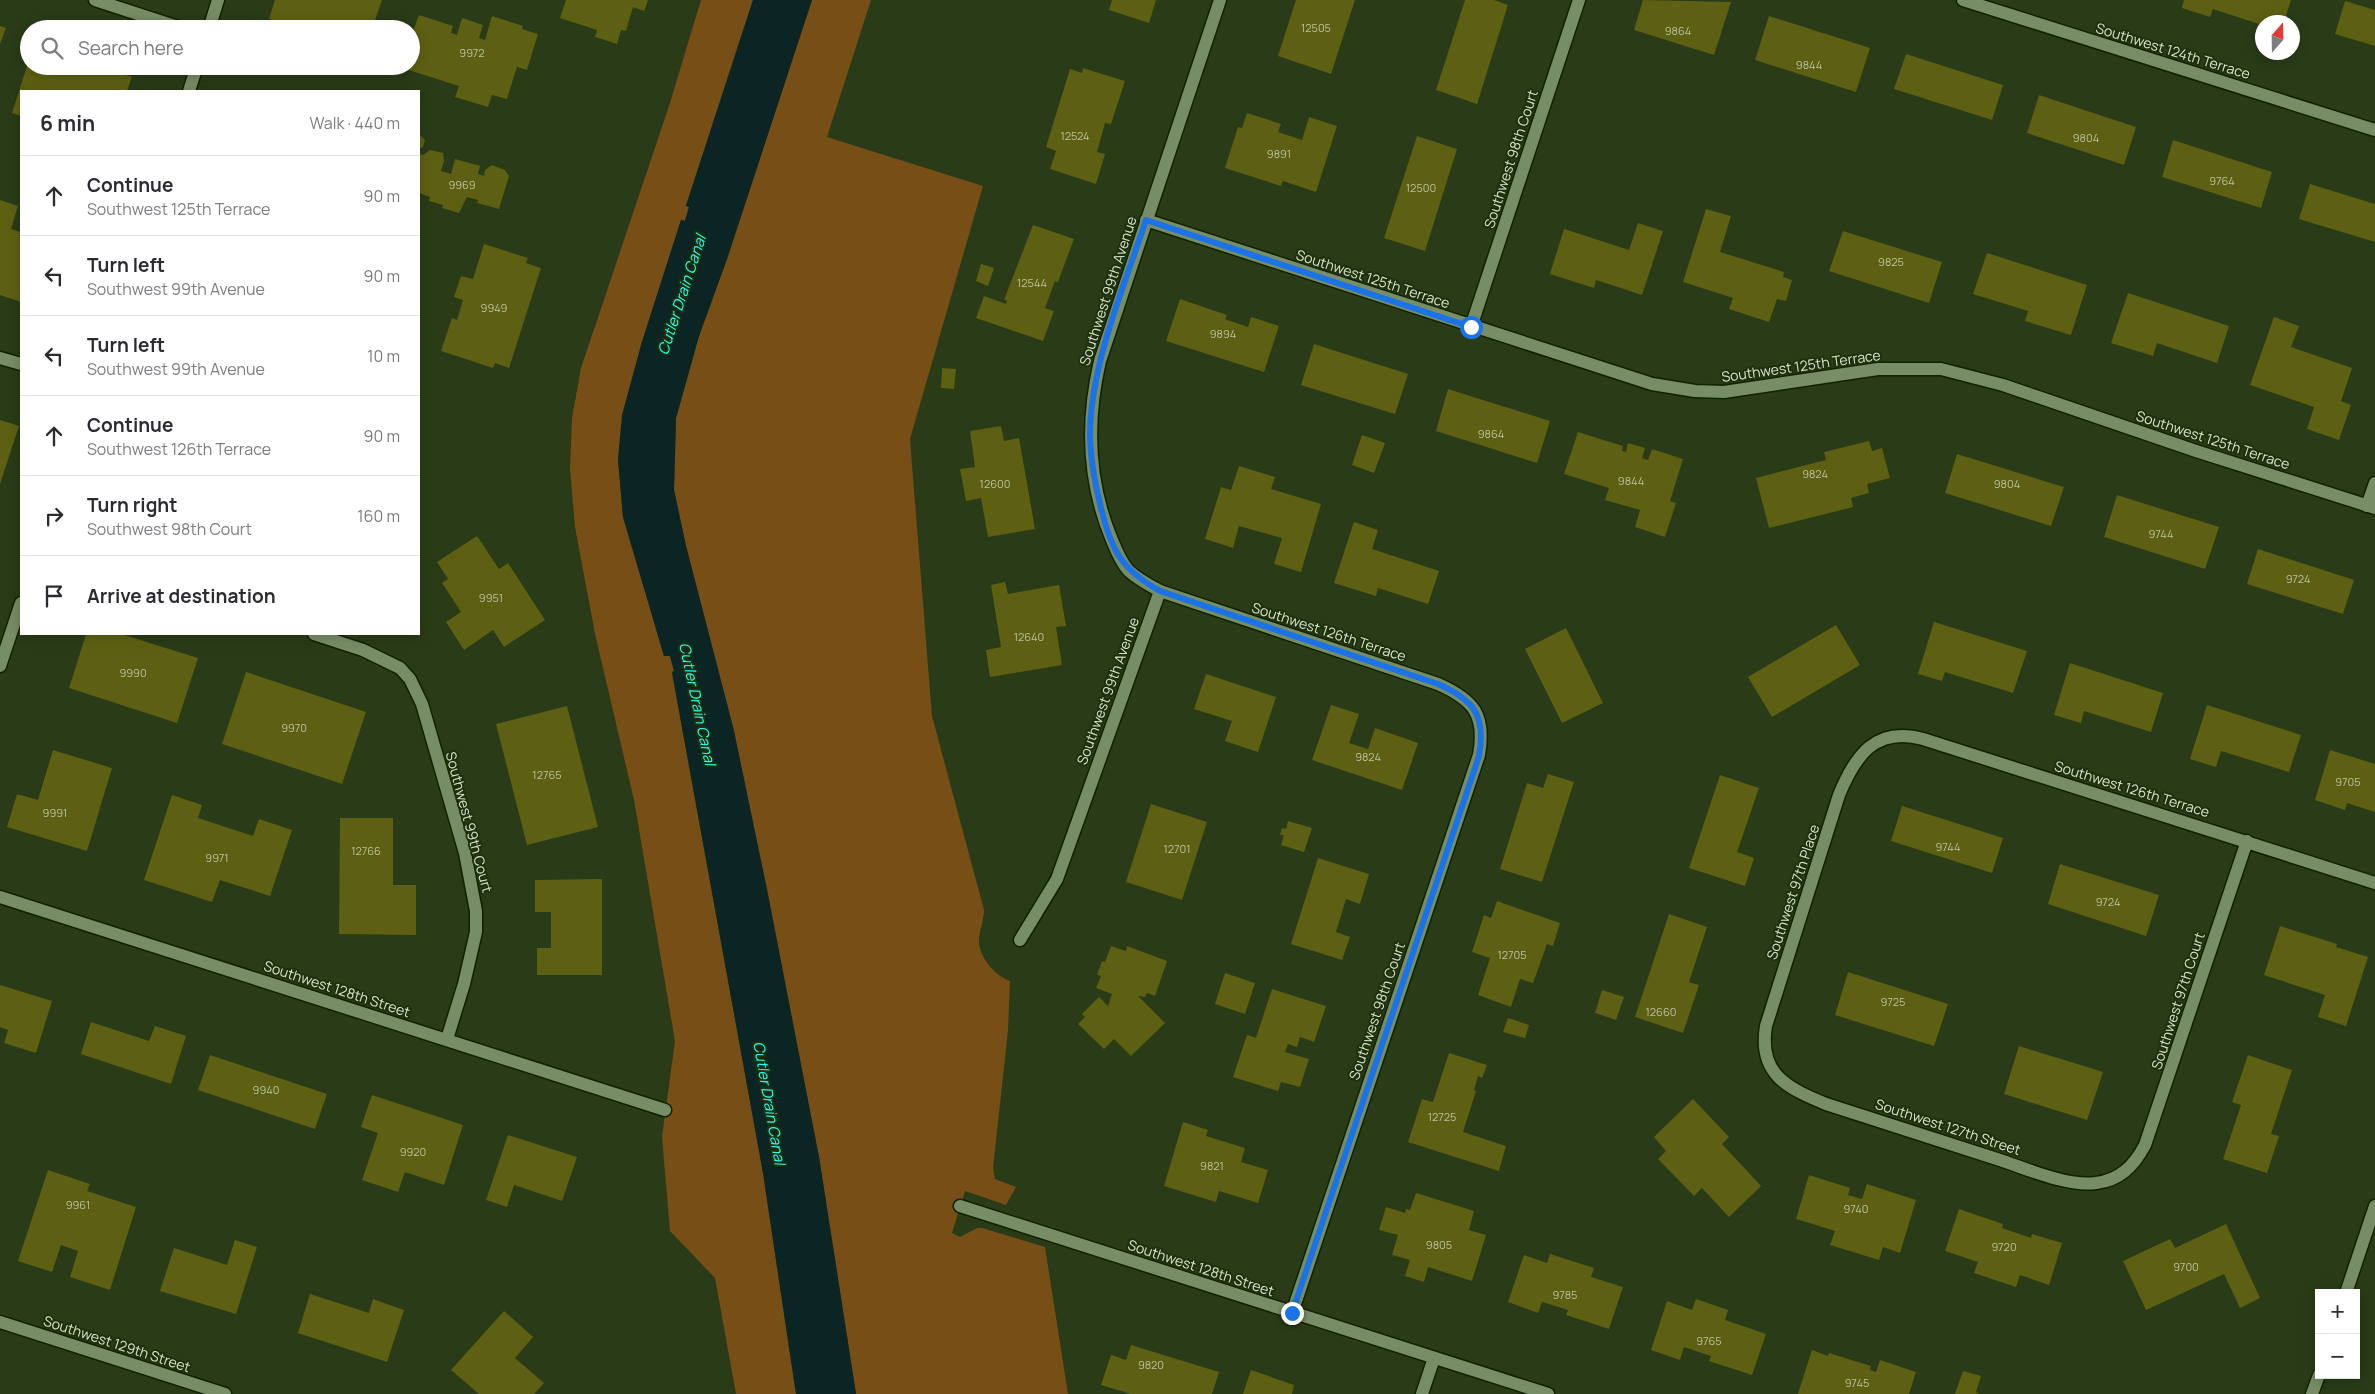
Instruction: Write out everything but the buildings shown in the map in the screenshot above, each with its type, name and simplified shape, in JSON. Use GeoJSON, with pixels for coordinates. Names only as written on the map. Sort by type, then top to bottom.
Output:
{"type":"FeatureCollection","features":[{"type":"Feature","properties":{"kind":"street"},"geometry":{"type":"LineString","coordinates":[[94,0],[156,20]]}},
{"type":"Feature","properties":{"kind":"street"},"geometry":{"type":"LineString","coordinates":[[212,20],[218,0]]}},
{"type":"Feature","properties":{"kind":"street","name":"Southwest 99th Avenue"},"geometry":{"type":"LineString","coordinates":[[1020,940],[1057,879],[1160,591],[1128,570],[1108,531],[1098,496],[1090,434],[1094,386],[1100,361],[1146,220],[1220,0]]}},
{"type":"Feature","properties":{"kind":"street","name":"Southwest 98th Court"},"geometry":{"type":"LineString","coordinates":[[1471,327],[1579,0]]}},
{"type":"Feature","properties":{"kind":"street","name":"Southwest 124th Terrace"},"geometry":{"type":"LineString","coordinates":[[1963,0],[2375,130]]}},
{"type":"Feature","properties":{"kind":"street"},"geometry":{"type":"LineString","coordinates":[[188,90],[194,75]]}},
{"type":"Feature","properties":{"kind":"street","name":"Southwest 125th Terrace"},"geometry":{"type":"LineString","coordinates":[[1146,220],[1638,381],[1695,391],[1737,392],[1878,369],[1922,368],[1964,374],[2371,507]]}},
{"type":"Feature","properties":{"kind":"street"},"geometry":{"type":"LineString","coordinates":[[0,358],[20,364]]}},
{"type":"Feature","properties":{"kind":"street"},"geometry":{"type":"LineString","coordinates":[[2371,507],[2375,484]]}},
{"type":"Feature","properties":{"kind":"street","name":"Southwest 126th Terrace"},"geometry":{"type":"LineString","coordinates":[[1160,591],[1438,684],[1467,699],[1478,716]]}},
{"type":"Feature","properties":{"kind":"street"},"geometry":{"type":"LineString","coordinates":[[0,666],[20,606]]}},
{"type":"Feature","properties":{"kind":"street","name":"Southwest 99th Court"},"geometry":{"type":"LineString","coordinates":[[317,635],[364,650],[400,668],[416,690],[429,729],[464,854],[476,911],[476,932],[464,984],[447,1039]]}},
{"type":"Feature","properties":{"kind":"street","name":"Southwest 98th Court"},"geometry":{"type":"LineString","coordinates":[[1292,1313],[1479,756],[1481,732],[1478,716]]}},
{"type":"Feature","properties":{"kind":"street","name":"Southwest 126th Terrace"},"geometry":{"type":"LineString","coordinates":[[1878,741],[1889,737],[1912,736],[2375,883]]}},
{"type":"Feature","properties":{"kind":"street","name":"Southwest 97th Place"},"geometry":{"type":"LineString","coordinates":[[1767,1064],[1764,1053],[1766,1026],[1839,795],[1859,758],[1878,741]]}},
{"type":"Feature","properties":{"kind":"street","name":"Southwest 97th Court"},"geometry":{"type":"LineString","coordinates":[[2130,1168],[2138,1158],[2150,1132],[2247,841]]}},
{"type":"Feature","properties":{"kind":"street","name":"Southwest 128th Street"},"geometry":{"type":"LineString","coordinates":[[0,897],[665,1110]]}},
{"type":"Feature","properties":{"kind":"street","name":"Southwest 127th Street"},"geometry":{"type":"LineString","coordinates":[[1767,1064],[1786,1083],[1809,1097],[2043,1174],[2081,1184],[2113,1179],[2130,1168]]}},
{"type":"Feature","properties":{"kind":"street","name":"Southwest 128th Street"},"geometry":{"type":"LineString","coordinates":[[960,1206],[1548,1394]]}},
{"type":"Feature","properties":{"kind":"street"},"geometry":{"type":"LineString","coordinates":[[2347,1289],[2375,1206]]}},
{"type":"Feature","properties":{"kind":"street","name":"Southwest 129th Street"},"geometry":{"type":"LineString","coordinates":[[0,1322],[225,1394]]}},
{"type":"Feature","properties":{"kind":"street"},"geometry":{"type":"LineString","coordinates":[[1422,1394],[1434,1358]]}},
{"type":"Feature","properties":{"kind":"street"},"geometry":{"type":"LineString","coordinates":[[2312,1394],[2318,1379]]}},
{"type":"Feature","properties":{"kind":"shaded area"},"geometry":{"type":"Polygon","coordinates":[[[701,0],[753,0],[686,205],[689,207],[685,221],[681,220],[641,345],[618,459],[623,517],[664,656],[670,656],[674,671],[672,673],[763,1173],[796,1394],[736,1394],[715,1278],[670,1231],[662,1137],[675,1041],[634,800],[595,634],[575,527],[570,468],[572,418],[581,368],[669,106],[701,0]]]}},
{"type":"Feature","properties":{"kind":"shaded area"},"geometry":{"type":"Polygon","coordinates":[[[812,0],[871,0],[827,137],[983,186],[910,439],[932,716],[984,910],[979,937],[980,947],[989,965],[1004,979],[1010,981],[1008,1031],[993,1168],[995,1179],[1016,1187],[1006,1205],[965,1191],[952,1233],[960,1237],[977,1228],[982,1228],[1045,1247],[1068,1394],[856,1394],[819,1157],[734,731],[686,546],[674,490],[676,418],[699,336],[727,259],[812,0]]]}},
{"type":"Feature","properties":{"kind":"water","name":"Cutler Drain Canal"},"geometry":{"type":"Polygon","coordinates":[[[753,0],[812,0],[727,259],[699,336],[676,418],[674,490],[686,546],[734,731],[768,894],[819,1157],[856,1394],[796,1394],[763,1173],[672,672],[674,671],[670,656],[664,656],[623,517],[618,459],[622,415],[641,345],[681,220],[685,221],[689,207],[686,206],[753,0]]]}},
{"type":"Feature","properties":{"kind":"route"},"geometry":{"type":"LineString","coordinates":[[1292,1313],[1479,756],[1481,742],[1480,725],[1474,708],[1467,699],[1453,690],[1160,591],[1143,582],[1128,570],[1122,562],[1108,531],[1098,496],[1090,434],[1094,386],[1100,361],[1146,220],[1471,327]]}}]}
